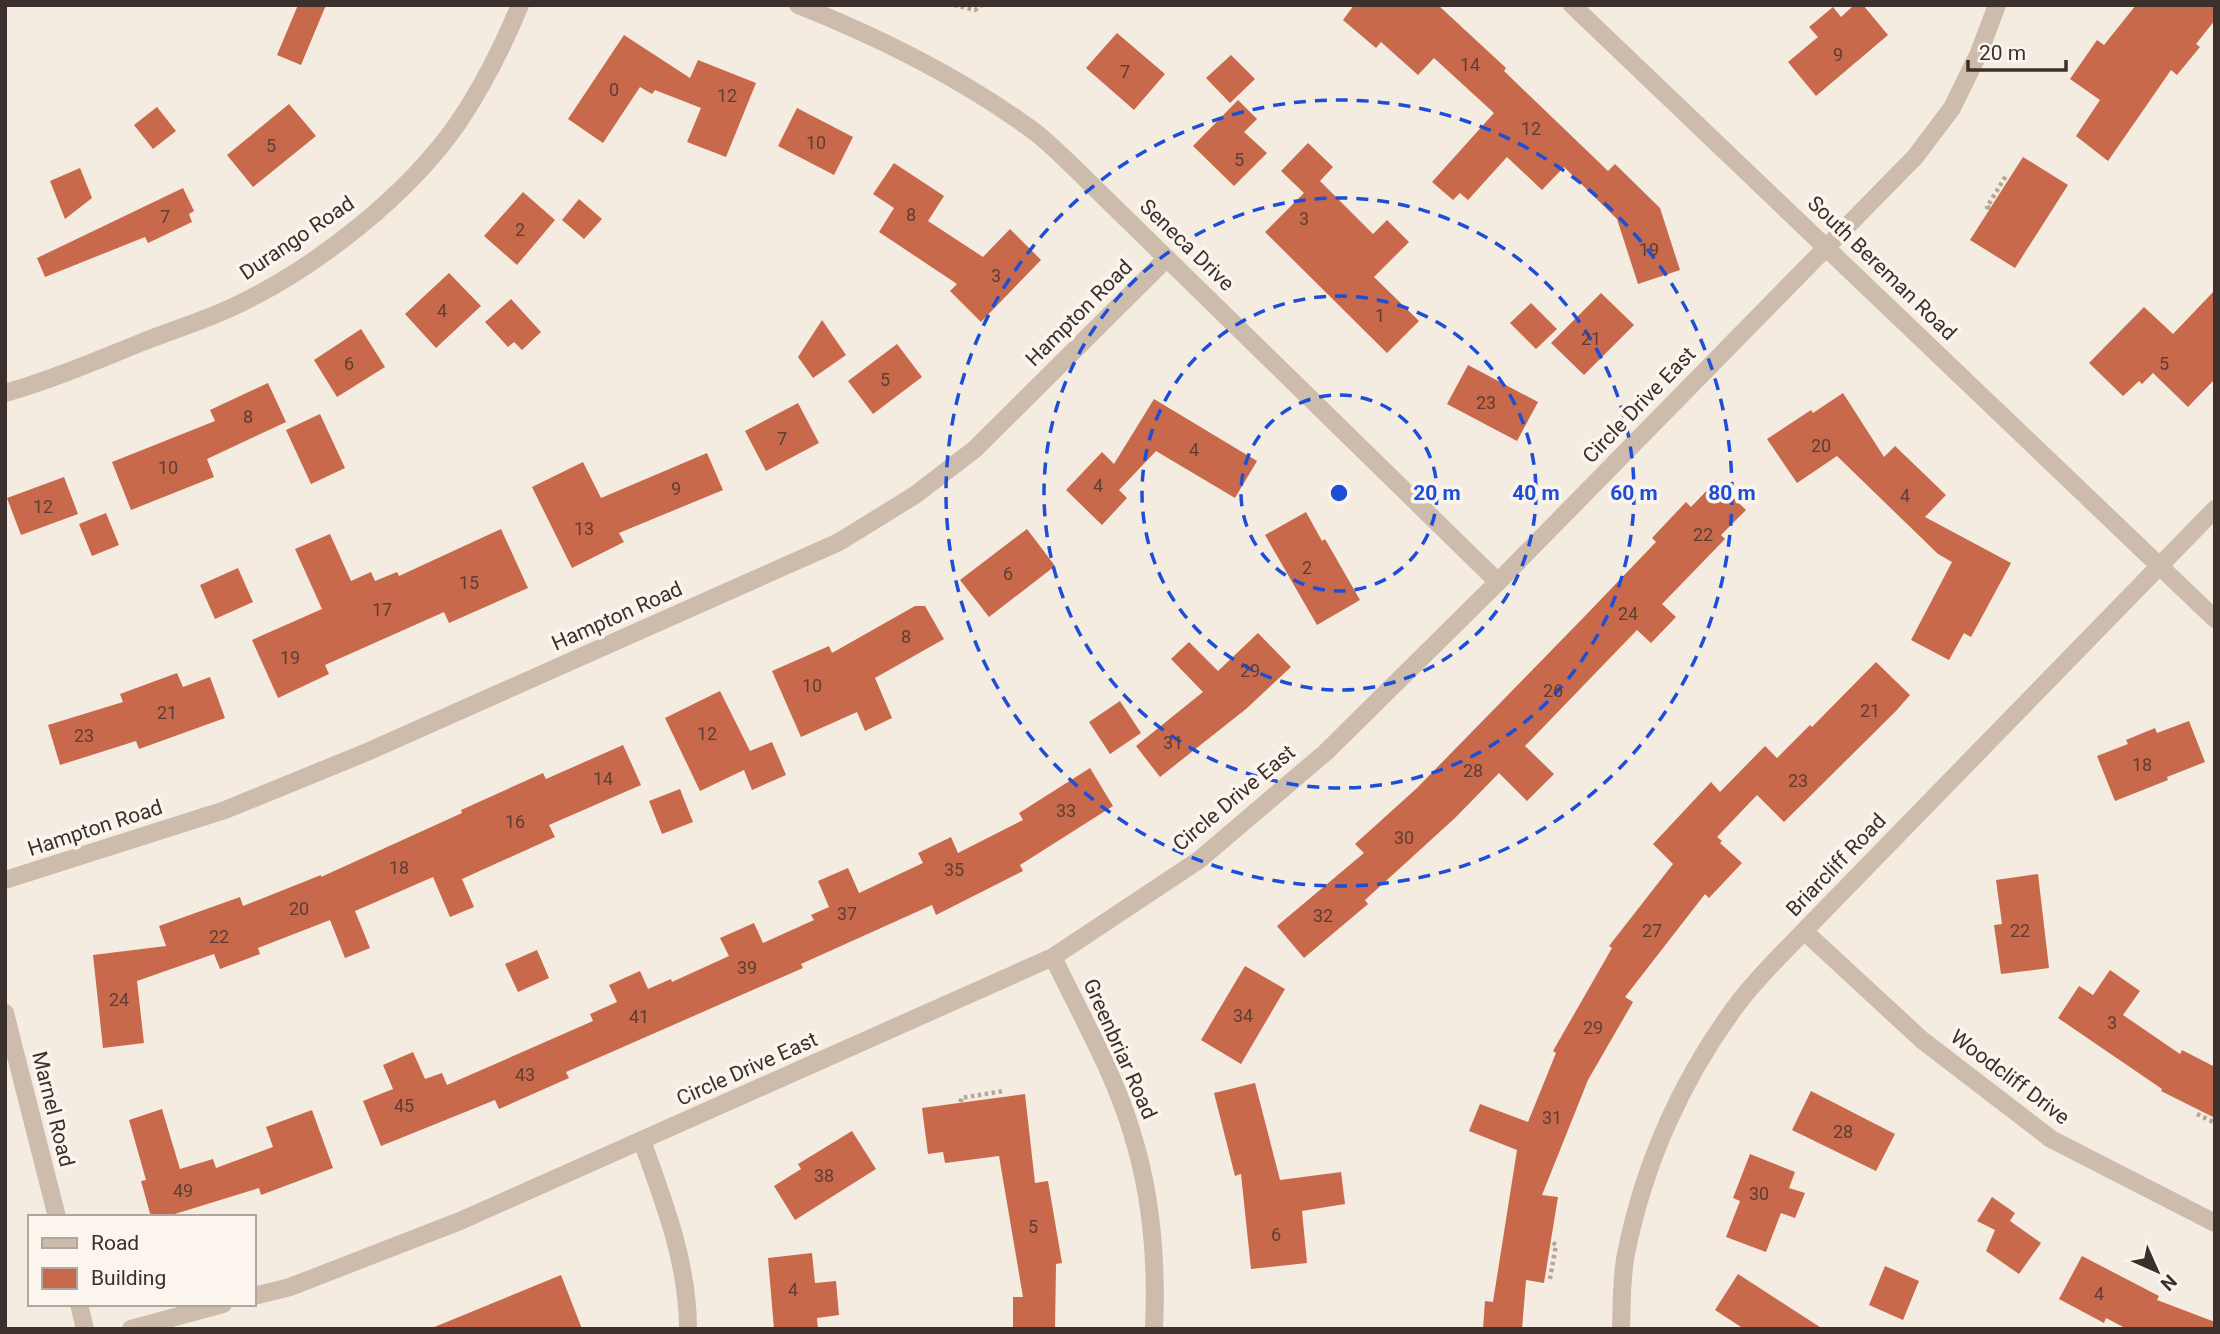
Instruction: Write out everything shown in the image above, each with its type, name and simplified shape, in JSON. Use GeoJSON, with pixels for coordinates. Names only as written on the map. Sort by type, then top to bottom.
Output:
{"type":"FeatureCollection","features":[{"type":"Feature","properties":{"kind":"street","name":"Durango Road"},"geometry":{"type":"LineString","coordinates":[[5,393],[45,381],[239,304],[299,269],[351,233],[410,179],[457,124],[501,49],[520,5]]}},
{"type":"Feature","properties":{"kind":"street","name":"Seneca Drive"},"geometry":{"type":"LineString","coordinates":[[798,5],[853,27],[977,92],[1037,134],[1498,582]]}},
{"type":"Feature","properties":{"kind":"street","name":"South Bereman Road"},"geometry":{"type":"LineString","coordinates":[[1572,5],[2215,618]]}},
{"type":"Feature","properties":{"kind":"street","name":"Circle Drive East"},"geometry":{"type":"LineString","coordinates":[[256,1295],[289,1287],[460,1221],[1053,957],[1199,860],[1326,751],[1498,582],[1915,157],[1952,108],[1979,53],[1997,5]]}},
{"type":"Feature","properties":{"kind":"street","name":"Hampton Road"},"geometry":{"type":"LineString","coordinates":[[5,880],[225,810],[367,752],[839,542],[915,495],[975,449],[1167,258]]}},
{"type":"Feature","properties":{"kind":"street","name":"Briarcliff Road"},"geometry":{"type":"LineString","coordinates":[[1621,1329],[1626,1255],[1642,1191],[1669,1118],[1701,1057],[1740,1000],[1804,930],[2215,509]]}},
{"type":"Feature","properties":{"kind":"street","name":"Woodcliff Drive"},"geometry":{"type":"LineString","coordinates":[[1804,930],[1922,1040],[2051,1139],[2215,1223]]}},
{"type":"Feature","properties":{"kind":"street","name":"Greenbriar Road"},"geometry":{"type":"LineString","coordinates":[[1053,957],[1113,1082],[1132,1131],[1144,1179],[1154,1245],[1154,1329]]}},
{"type":"Feature","properties":{"kind":"street","name":"Marnel Road"},"geometry":{"type":"LineString","coordinates":[[5,1013],[56,1215]]}},
{"type":"Feature","properties":{"kind":"street"},"geometry":{"type":"LineString","coordinates":[[642,1141],[674,1231],[688,1304],[688,1329]]}},
{"type":"Feature","properties":{"kind":"street"},"geometry":{"type":"LineString","coordinates":[[79,1306],[85,1329]]}},
{"type":"Feature","properties":{"kind":"street"},"geometry":{"type":"LineString","coordinates":[[131,1329],[216,1306]]}},
{"type":"Feature","properties":{"kind":"path"},"geometry":{"type":"LineString","coordinates":[[954,5],[975,9],[982,5]]}},
{"type":"Feature","properties":{"kind":"path"},"geometry":{"type":"LineString","coordinates":[[1990,208],[1987,207],[2007,174]]}},
{"type":"Feature","properties":{"kind":"path"},"geometry":{"type":"LineString","coordinates":[[961,1102],[961,1098],[1004,1091]]}},
{"type":"Feature","properties":{"kind":"path"},"geometry":{"type":"LineString","coordinates":[[2197,1114],[2215,1123]]}},
{"type":"Feature","properties":{"kind":"path"},"geometry":{"type":"LineString","coordinates":[[1550,1279],[1556,1245],[1551,1241]]}},
{"type":"Feature","properties":{"kind":"building"},"geometry":{"type":"Polygon","coordinates":[[[298,5],[326,5],[301,65],[277,55],[298,5]]]}},
{"type":"Feature","properties":{"kind":"building"},"geometry":{"type":"Polygon","coordinates":[[[1354,5],[1438,5],[1506,68],[1504,71],[1608,171],[1615,164],[1660,208],[1680,270],[1638,284],[1617,219],[1564,167],[1542,190],[1507,157],[1468,200],[1460,193],[1453,200],[1432,182],[1494,113],[1434,58],[1418,75],[1381,42],[1376,48],[1343,20],[1354,5]]]}},
{"type":"Feature","properties":{"kind":"building"},"geometry":{"type":"Polygon","coordinates":[[[1854,5],[1863,5],[1888,35],[1816,96],[1788,62],[1818,37],[1809,27],[1833,7],[1841,17],[1854,5]]]}},
{"type":"Feature","properties":{"kind":"building"},"geometry":{"type":"Polygon","coordinates":[[[2136,5],[2215,5],[2215,20],[2196,44],[2200,47],[2177,75],[2171,70],[2108,161],[2076,136],[2100,100],[2070,79],[2097,40],[2104,45],[2136,5]]]}},
{"type":"Feature","properties":{"kind":"building"},"geometry":{"type":"Polygon","coordinates":[[[1117,33],[1165,74],[1134,110],[1086,68],[1117,33]]]}},
{"type":"Feature","properties":{"kind":"building"},"geometry":{"type":"Polygon","coordinates":[[[624,35],[690,78],[698,60],[756,83],[726,157],[687,142],[701,108],[655,90],[652,94],[640,87],[603,143],[568,119],[624,35]]]}},
{"type":"Feature","properties":{"kind":"building"},"geometry":{"type":"Polygon","coordinates":[[[1231,55],[1255,79],[1230,103],[1206,78],[1231,55]]]}},
{"type":"Feature","properties":{"kind":"building"},"geometry":{"type":"Polygon","coordinates":[[[1238,100],[1257,119],[1244,132],[1267,153],[1234,186],[1193,146],[1238,100]]]}},
{"type":"Feature","properties":{"kind":"building"},"geometry":{"type":"Polygon","coordinates":[[[289,104],[316,136],[253,187],[227,155],[289,104]]]}},
{"type":"Feature","properties":{"kind":"building"},"geometry":{"type":"Polygon","coordinates":[[[157,107],[176,131],[153,149],[134,125],[157,107]]]}},
{"type":"Feature","properties":{"kind":"building"},"geometry":{"type":"Polygon","coordinates":[[[797,108],[853,137],[834,175],[778,146],[797,108]]]}},
{"type":"Feature","properties":{"kind":"building"},"geometry":{"type":"Polygon","coordinates":[[[1308,143],[1333,167],[1320,181],[1373,234],[1387,220],[1409,242],[1374,277],[1419,321],[1387,353],[1265,232],[1304,193],[1281,171],[1308,143]]]}},
{"type":"Feature","properties":{"kind":"building"},"geometry":{"type":"Polygon","coordinates":[[[2023,157],[2068,185],[2015,268],[1970,240],[2023,157]]]}},
{"type":"Feature","properties":{"kind":"building"},"geometry":{"type":"Polygon","coordinates":[[[894,163],[944,196],[928,221],[983,257],[1010,229],[1041,260],[981,322],[950,291],[957,284],[879,232],[894,208],[873,194],[894,163]]]}},
{"type":"Feature","properties":{"kind":"building"},"geometry":{"type":"Polygon","coordinates":[[[80,168],[92,198],[65,219],[50,181],[80,168]]]}},
{"type":"Feature","properties":{"kind":"building"},"geometry":{"type":"Polygon","coordinates":[[[183,188],[194,211],[189,214],[192,222],[148,243],[145,237],[45,277],[37,258],[183,188]]]}},
{"type":"Feature","properties":{"kind":"building"},"geometry":{"type":"Polygon","coordinates":[[[523,192],[555,220],[517,265],[484,236],[523,192]]]}},
{"type":"Feature","properties":{"kind":"building"},"geometry":{"type":"Polygon","coordinates":[[[579,199],[602,219],[584,239],[562,220],[579,199]]]}},
{"type":"Feature","properties":{"kind":"building"},"geometry":{"type":"Polygon","coordinates":[[[449,273],[481,306],[436,348],[405,314],[449,273]]]}},
{"type":"Feature","properties":{"kind":"building"},"geometry":{"type":"Polygon","coordinates":[[[2215,290],[2215,379],[2188,407],[2153,373],[2142,384],[2139,381],[2123,396],[2089,363],[2144,307],[2173,334],[2215,290]]]}},
{"type":"Feature","properties":{"kind":"building"},"geometry":{"type":"Polygon","coordinates":[[[1601,293],[1634,325],[1584,375],[1551,343],[1601,293]]]}},
{"type":"Feature","properties":{"kind":"building"},"geometry":{"type":"Polygon","coordinates":[[[511,299],[541,332],[522,350],[514,342],[508,347],[485,322],[511,299]]]}},
{"type":"Feature","properties":{"kind":"building"},"geometry":{"type":"Polygon","coordinates":[[[1531,303],[1557,329],[1536,349],[1510,323],[1531,303]]]}},
{"type":"Feature","properties":{"kind":"building"},"geometry":{"type":"Polygon","coordinates":[[[822,320],[846,355],[813,378],[798,357],[822,320]]]}},
{"type":"Feature","properties":{"kind":"building"},"geometry":{"type":"Polygon","coordinates":[[[361,329],[385,367],[337,397],[314,360],[361,329]]]}},
{"type":"Feature","properties":{"kind":"building"},"geometry":{"type":"Polygon","coordinates":[[[897,344],[922,377],[873,414],[848,381],[897,344]]]}},
{"type":"Feature","properties":{"kind":"building"},"geometry":{"type":"Polygon","coordinates":[[[1468,365],[1538,402],[1517,441],[1447,404],[1468,365]]]}},
{"type":"Feature","properties":{"kind":"building"},"geometry":{"type":"Polygon","coordinates":[[[268,383],[286,422],[207,459],[214,477],[131,510],[112,462],[215,421],[210,410],[268,383]]]}},
{"type":"Feature","properties":{"kind":"building"},"geometry":{"type":"Polygon","coordinates":[[[1843,393],[1884,457],[1895,446],[1946,495],[1925,517],[2011,563],[1971,637],[1964,633],[1949,660],[1911,640],[1952,562],[1938,554],[1837,456],[1797,483],[1767,439],[1843,393]]]}},
{"type":"Feature","properties":{"kind":"building"},"geometry":{"type":"Polygon","coordinates":[[[1154,399],[1257,461],[1235,498],[1156,451],[1119,490],[1127,498],[1102,525],[1066,490],[1102,452],[1114,464],[1154,399]]]}},
{"type":"Feature","properties":{"kind":"building"},"geometry":{"type":"Polygon","coordinates":[[[798,403],[819,443],[766,471],[745,431],[798,403]]]}},
{"type":"Feature","properties":{"kind":"building"},"geometry":{"type":"Polygon","coordinates":[[[320,414],[345,468],[311,484],[286,430],[320,414]]]}},
{"type":"Feature","properties":{"kind":"building"},"geometry":{"type":"Polygon","coordinates":[[[707,453],[723,490],[619,533],[624,542],[572,568],[532,487],[583,462],[601,498],[707,453]]]}},
{"type":"Feature","properties":{"kind":"building"},"geometry":{"type":"Polygon","coordinates":[[[64,477],[78,514],[21,535],[7,498],[64,477]]]}},
{"type":"Feature","properties":{"kind":"building"},"geometry":{"type":"Polygon","coordinates":[[[1716,481],[1746,510],[1721,535],[1725,539],[1662,604],[1676,617],[1651,643],[1637,630],[1525,746],[1554,774],[1527,801],[1499,773],[1455,818],[1365,900],[1368,904],[1304,958],[1277,926],[1364,853],[1355,844],[1417,788],[1584,617],[1656,542],[1652,538],[1686,502],[1691,507],[1716,481]]]}},
{"type":"Feature","properties":{"kind":"building"},"geometry":{"type":"Polygon","coordinates":[[[1306,512],[1360,600],[1317,625],[1265,535],[1306,512]]]}},
{"type":"Feature","properties":{"kind":"building"},"geometry":{"type":"Polygon","coordinates":[[[106,513],[119,545],[92,556],[79,524],[106,513]]]}},
{"type":"Feature","properties":{"kind":"building"},"geometry":{"type":"Polygon","coordinates":[[[501,529],[528,588],[449,623],[444,612],[325,665],[329,674],[278,698],[252,640],[322,609],[295,549],[330,534],[351,581],[371,572],[375,581],[397,572],[399,576],[501,529]]]}},
{"type":"Feature","properties":{"kind":"building"},"geometry":{"type":"Polygon","coordinates":[[[1027,529],[1055,566],[989,617],[960,580],[1027,529]]]}},
{"type":"Feature","properties":{"kind":"building"},"geometry":{"type":"Polygon","coordinates":[[[238,568],[253,602],[215,619],[200,585],[238,568]]]}},
{"type":"Feature","properties":{"kind":"building"},"geometry":{"type":"Polygon","coordinates":[[[915,606],[925,606],[944,639],[875,678],[892,718],[865,731],[857,712],[801,737],[772,671],[829,646],[832,653],[915,606]]]}},
{"type":"Feature","properties":{"kind":"building"},"geometry":{"type":"Polygon","coordinates":[[[1258,633],[1291,667],[1246,709],[1160,777],[1136,746],[1203,692],[1171,659],[1189,642],[1218,671],[1258,633]]]}},
{"type":"Feature","properties":{"kind":"building"},"geometry":{"type":"Polygon","coordinates":[[[1876,662],[1910,695],[1896,711],[1784,822],[1757,795],[1717,837],[1742,863],[1709,898],[1705,894],[1625,997],[1633,1002],[1588,1080],[1542,1195],[1558,1197],[1544,1283],[1526,1280],[1522,1329],[1483,1329],[1485,1301],[1493,1302],[1517,1150],[1469,1131],[1480,1104],[1528,1122],[1556,1053],[1553,1051],[1612,948],[1609,946],[1673,864],[1653,844],[1711,782],[1720,792],[1765,746],[1777,758],[1810,725],[1812,727],[1876,662]]]}},
{"type":"Feature","properties":{"kind":"building"},"geometry":{"type":"Polygon","coordinates":[[[177,673],[183,687],[210,677],[225,718],[139,749],[136,741],[60,765],[48,725],[123,702],[120,694],[177,673]]]}},
{"type":"Feature","properties":{"kind":"building"},"geometry":{"type":"Polygon","coordinates":[[[720,691],[750,751],[772,742],[786,775],[752,790],[744,770],[700,791],[665,718],[720,691]]]}},
{"type":"Feature","properties":{"kind":"building"},"geometry":{"type":"Polygon","coordinates":[[[1120,701],[1141,733],[1110,754],[1089,722],[1120,701]]]}},
{"type":"Feature","properties":{"kind":"building"},"geometry":{"type":"Polygon","coordinates":[[[2189,721],[2205,762],[2115,801],[2097,756],[2128,744],[2126,740],[2155,728],[2157,733],[2189,721]]]}},
{"type":"Feature","properties":{"kind":"building"},"geometry":{"type":"Polygon","coordinates":[[[623,745],[641,785],[549,825],[555,837],[462,879],[474,907],[450,917],[433,877],[355,911],[370,948],[345,958],[330,920],[258,948],[260,954],[220,969],[214,954],[137,981],[144,1043],[103,1048],[93,955],[166,946],[159,926],[240,897],[243,906],[321,877],[543,773],[546,779],[623,745]]]}},
{"type":"Feature","properties":{"kind":"building"},"geometry":{"type":"Polygon","coordinates":[[[1090,768],[1113,806],[1020,865],[1023,871],[936,915],[932,905],[801,964],[803,968],[566,1072],[569,1078],[499,1109],[495,1100],[381,1146],[363,1101],[393,1089],[383,1065],[413,1052],[425,1079],[442,1073],[447,1085],[593,1021],[590,1014],[617,1002],[609,985],[640,971],[648,989],[671,979],[672,982],[729,956],[720,938],[754,923],[763,943],[814,920],[811,915],[829,907],[818,881],[848,868],[859,893],[923,863],[918,853],[951,837],[958,853],[1023,820],[1019,813],[1090,768]]]}},
{"type":"Feature","properties":{"kind":"building"},"geometry":{"type":"Polygon","coordinates":[[[680,789],[693,822],[662,834],[649,801],[680,789]]]}},
{"type":"Feature","properties":{"kind":"building"},"geometry":{"type":"Polygon","coordinates":[[[2038,874],[2049,968],[2001,974],[1994,925],[2002,924],[1996,880],[2038,874]]]}},
{"type":"Feature","properties":{"kind":"building"},"geometry":{"type":"Polygon","coordinates":[[[537,950],[549,978],[518,992],[505,964],[537,950]]]}},
{"type":"Feature","properties":{"kind":"building"},"geometry":{"type":"Polygon","coordinates":[[[1245,966],[1285,989],[1241,1064],[1201,1040],[1245,966]]]}},
{"type":"Feature","properties":{"kind":"building"},"geometry":{"type":"Polygon","coordinates":[[[2110,970],[2140,991],[2123,1015],[2180,1054],[2182,1050],[2215,1067],[2215,1118],[2161,1091],[2162,1089],[2058,1018],[2079,986],[2093,995],[2110,970]]]}},
{"type":"Feature","properties":{"kind":"building"},"geometry":{"type":"Polygon","coordinates":[[[1255,1083],[1280,1180],[1341,1172],[1345,1204],[1302,1211],[1307,1263],[1251,1269],[1241,1174],[1235,1176],[1214,1093],[1255,1083]]]}},
{"type":"Feature","properties":{"kind":"building"},"geometry":{"type":"Polygon","coordinates":[[[1811,1091],[1895,1134],[1876,1171],[1792,1130],[1811,1091]]]}},
{"type":"Feature","properties":{"kind":"building"},"geometry":{"type":"Polygon","coordinates":[[[1025,1094],[1035,1183],[1048,1181],[1062,1263],[1056,1264],[1055,1329],[1013,1329],[1013,1297],[1023,1297],[999,1156],[945,1163],[943,1152],[928,1154],[922,1108],[1025,1094]]]}},
{"type":"Feature","properties":{"kind":"building"},"geometry":{"type":"Polygon","coordinates":[[[162,1109],[180,1169],[213,1159],[216,1168],[273,1147],[266,1127],[312,1110],[333,1168],[261,1195],[259,1188],[171,1215],[150,1215],[141,1181],[146,1180],[129,1120],[162,1109]]]}},
{"type":"Feature","properties":{"kind":"building"},"geometry":{"type":"Polygon","coordinates":[[[852,1131],[876,1169],[795,1220],[774,1186],[801,1169],[798,1164],[852,1131]]]}},
{"type":"Feature","properties":{"kind":"building"},"geometry":{"type":"Polygon","coordinates":[[[1750,1154],[1795,1172],[1789,1188],[1805,1193],[1795,1218],[1781,1213],[1766,1252],[1726,1237],[1740,1201],[1733,1198],[1750,1154]]]}},
{"type":"Feature","properties":{"kind":"building"},"geometry":{"type":"Polygon","coordinates":[[[1992,1197],[2015,1213],[2010,1221],[2041,1243],[2019,1274],[1986,1251],[1995,1230],[1977,1221],[1992,1197]]]}},
{"type":"Feature","properties":{"kind":"building"},"geometry":{"type":"Polygon","coordinates":[[[812,1253],[815,1283],[836,1281],[839,1315],[817,1318],[818,1329],[774,1329],[768,1258],[812,1253]]]}},
{"type":"Feature","properties":{"kind":"building"},"geometry":{"type":"Polygon","coordinates":[[[2082,1256],[2159,1296],[2157,1300],[2215,1322],[2215,1329],[2127,1329],[2106,1318],[2104,1323],[2059,1299],[2082,1256]]]}},
{"type":"Feature","properties":{"kind":"building"},"geometry":{"type":"Polygon","coordinates":[[[1885,1266],[1919,1281],[1903,1320],[1869,1305],[1885,1266]]]}},
{"type":"Feature","properties":{"kind":"building"},"geometry":{"type":"Polygon","coordinates":[[[1738,1274],[1823,1329],[1744,1329],[1715,1310],[1738,1274]]]}},
{"type":"Feature","properties":{"kind":"building"},"geometry":{"type":"Polygon","coordinates":[[[561,1275],[582,1329],[432,1329],[432,1328],[561,1275]]]}}]}
